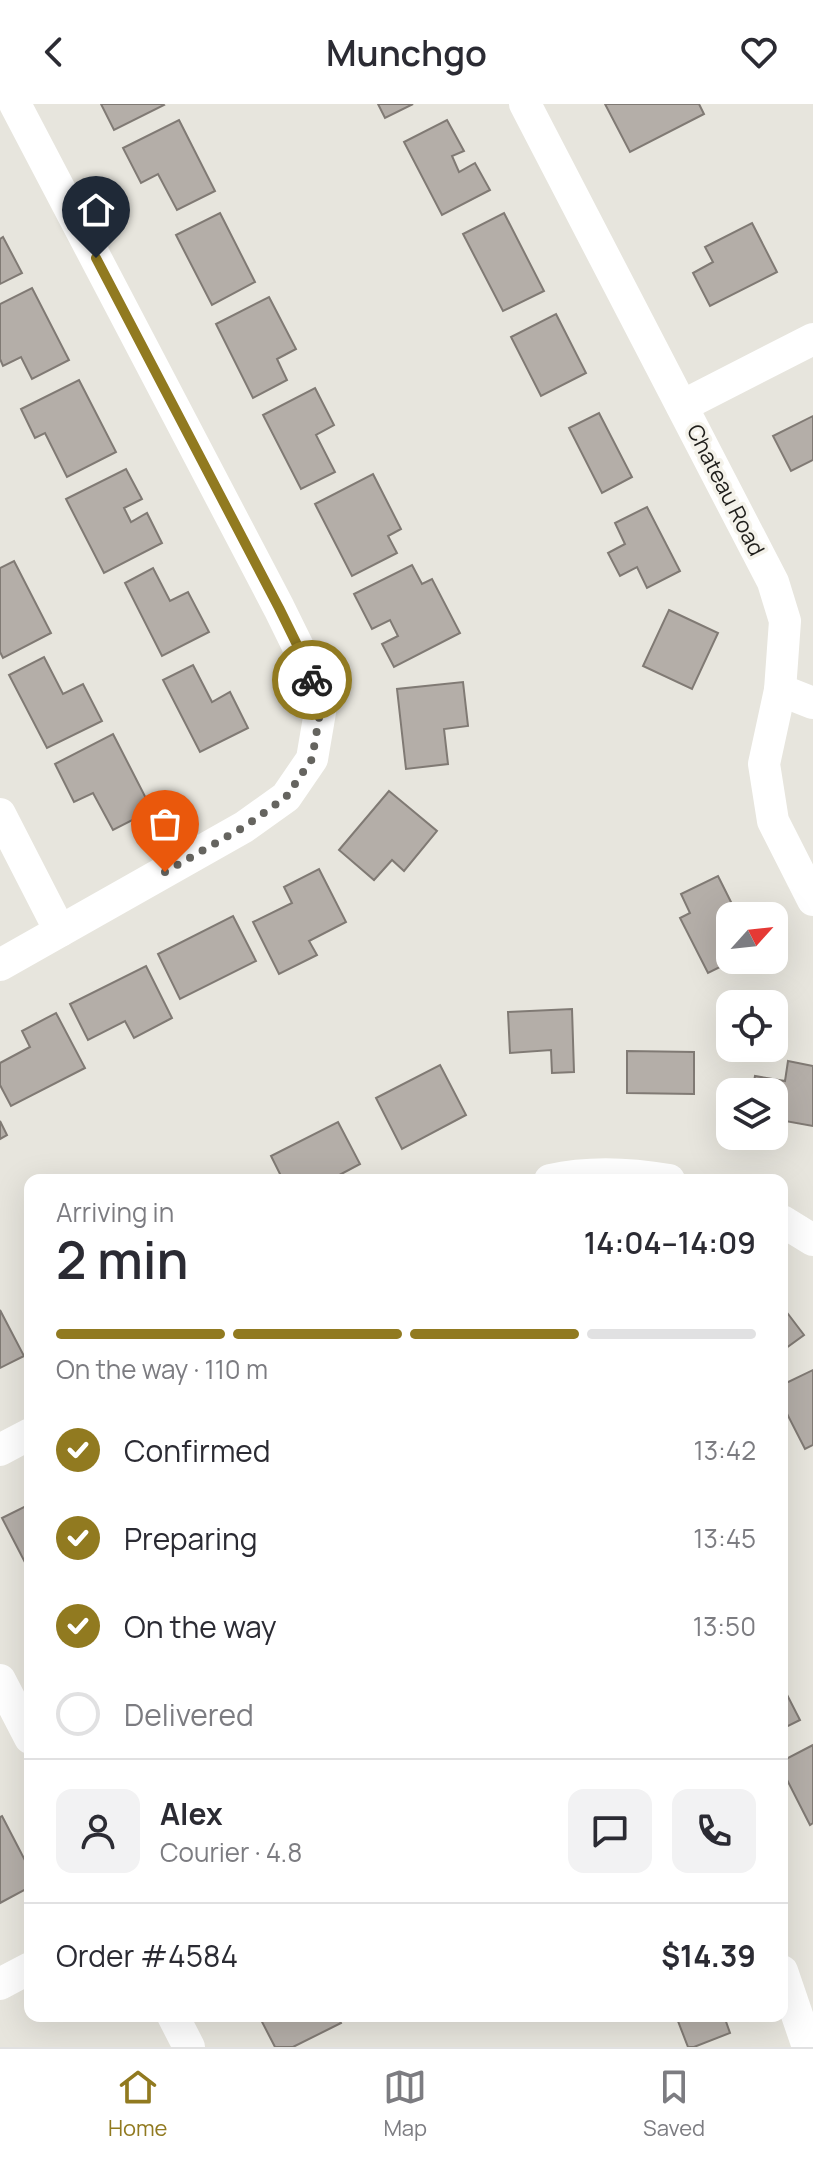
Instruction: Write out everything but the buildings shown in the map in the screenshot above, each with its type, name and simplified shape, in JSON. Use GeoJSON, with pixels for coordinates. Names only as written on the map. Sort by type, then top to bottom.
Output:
{"type":"FeatureCollection","features":[{"type":"Feature","properties":{"kind":"street"},"geometry":{"type":"LineString","coordinates":[[0,965],[244,827],[286,797],[312,759],[320,712],[308,667],[15,104]]}},
{"type":"Feature","properties":{"kind":"street","name":"Chateau Road"},"geometry":{"type":"LineString","coordinates":[[525,104],[773,582],[785,621],[780,690],[764,764],[773,821],[813,900]]}},
{"type":"Feature","properties":{"kind":"street"},"geometry":{"type":"LineString","coordinates":[[682,406],[813,339]]}},
{"type":"Feature","properties":{"kind":"street"},"geometry":{"type":"LineString","coordinates":[[780,690],[813,703]]}},
{"type":"Feature","properties":{"kind":"street"},"geometry":{"type":"LineString","coordinates":[[0,814],[60,931]]}},
{"type":"Feature","properties":{"kind":"street"},"geometry":{"type":"LineString","coordinates":[[577,1174],[603,1174]]}},
{"type":"Feature","properties":{"kind":"street"},"geometry":{"type":"LineString","coordinates":[[788,1225],[813,1240]]}},
{"type":"Feature","properties":{"kind":"street"},"geometry":{"type":"LineString","coordinates":[[0,1450],[24,1437]]}},
{"type":"Feature","properties":{"kind":"street"},"geometry":{"type":"LineString","coordinates":[[0,1680],[24,1726]]}},
{"type":"Feature","properties":{"kind":"street"},"geometry":{"type":"LineString","coordinates":[[0,1984],[24,1971]]}},
{"type":"Feature","properties":{"kind":"street"},"geometry":{"type":"LineString","coordinates":[[788,1989],[808,2047]]}},
{"type":"Feature","properties":{"kind":"street"},"geometry":{"type":"LineString","coordinates":[[176,2022],[189,2047]]}},
{"type":"Feature","properties":{"kind":"way so far"},"geometry":{"type":"LineString","coordinates":[[165,872],[244,827],[286,797],[312,759],[320,712],[312,680]]}},
{"type":"Feature","properties":{"kind":"route"},"geometry":{"type":"LineString","coordinates":[[96,258],[279,608],[312,680]]}}]}
